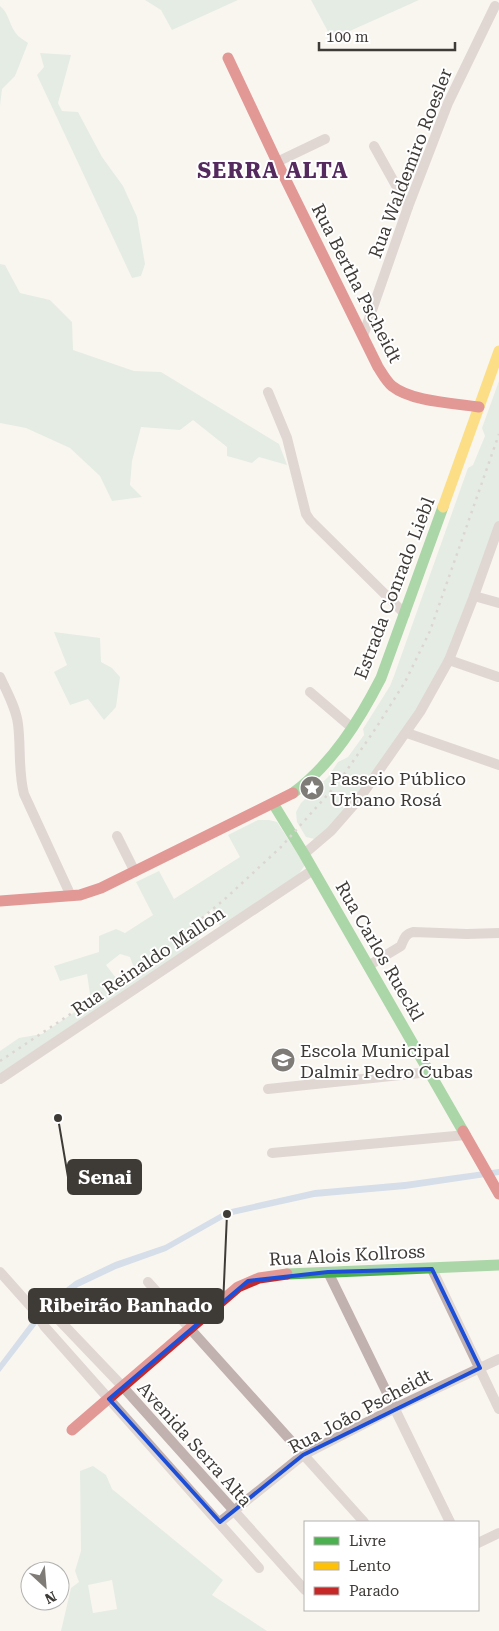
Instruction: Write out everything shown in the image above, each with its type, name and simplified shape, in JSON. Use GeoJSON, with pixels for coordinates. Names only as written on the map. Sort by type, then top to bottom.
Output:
{"type":"FeatureCollection","features":[{"type":"Feature","properties":{"kind":"street","name":"Rua Waldemiro Roesler"},"geometry":{"type":"LineString","coordinates":[[363,336],[408,207],[448,103],[495,7]]}},
{"type":"Feature","properties":{"kind":"street","name":"Rua Bertha Pscheidt"},"geometry":{"type":"LineString","coordinates":[[228,58],[277,162],[387,381],[398,391],[415,396],[479,407]]}},
{"type":"Feature","properties":{"kind":"street"},"geometry":{"type":"LineString","coordinates":[[277,162],[324,139]]}},
{"type":"Feature","properties":{"kind":"street"},"geometry":{"type":"LineString","coordinates":[[374,146],[408,207]]}},
{"type":"Feature","properties":{"kind":"street","name":"Estrada Conrado Liebl"},"geometry":{"type":"LineString","coordinates":[[0,901],[90,893],[274,805],[309,782],[326,763],[351,727],[381,678],[499,351]]}},
{"type":"Feature","properties":{"kind":"street"},"geometry":{"type":"LineString","coordinates":[[268,392],[287,438],[306,514],[405,614]]}},
{"type":"Feature","properties":{"kind":"street"},"geometry":{"type":"LineString","coordinates":[[304,854],[331,831],[360,799],[407,733],[449,660],[499,526]]}},
{"type":"Feature","properties":{"kind":"street"},"geometry":{"type":"LineString","coordinates":[[474,596],[499,603]]}},
{"type":"Feature","properties":{"kind":"street"},"geometry":{"type":"LineString","coordinates":[[449,660],[498,677]]}},
{"type":"Feature","properties":{"kind":"street"},"geometry":{"type":"LineString","coordinates":[[0,677],[13,705],[18,723],[21,778],[24,794],[71,896]]}},
{"type":"Feature","properties":{"kind":"street"},"geometry":{"type":"LineString","coordinates":[[310,692],[351,727]]}},
{"type":"Feature","properties":{"kind":"street"},"geometry":{"type":"LineString","coordinates":[[407,733],[499,766]]}},
{"type":"Feature","properties":{"kind":"street","name":"Rua Carlos Rueckl"},"geometry":{"type":"LineString","coordinates":[[274,805],[499,1194]]}},
{"type":"Feature","properties":{"kind":"street"},"geometry":{"type":"LineString","coordinates":[[117,836],[135,872]]}},
{"type":"Feature","properties":{"kind":"street","name":"Rua Reinaldo Mallon"},"geometry":{"type":"LineString","coordinates":[[0,1079],[313,870]]}},
{"type":"Feature","properties":{"kind":"street"},"geometry":{"type":"LineString","coordinates":[[368,966],[402,946],[404,938],[408,933],[499,933]]}},
{"type":"Feature","properties":{"kind":"street"},"geometry":{"type":"LineString","coordinates":[[268,1088],[429,1072]]}},
{"type":"Feature","properties":{"kind":"street"},"geometry":{"type":"LineString","coordinates":[[272,1153],[466,1135]]}},
{"type":"Feature","properties":{"kind":"street","name":"Rua Alois Kollross"},"geometry":{"type":"LineString","coordinates":[[72,1430],[238,1287],[248,1281],[272,1275],[499,1266]]}},
{"type":"Feature","properties":{"kind":"street"},"geometry":{"type":"LineString","coordinates":[[432,1269],[499,1409]]}},
{"type":"Feature","properties":{"kind":"street","name":"Avenida Serra Alta"},"geometry":{"type":"LineString","coordinates":[[0,1272],[33,1309],[45,1327],[259,1568]]}},
{"type":"Feature","properties":{"kind":"street"},"geometry":{"type":"LineString","coordinates":[[328,1272],[450,1521]]}},
{"type":"Feature","properties":{"kind":"street"},"geometry":{"type":"LineString","coordinates":[[148,1282],[363,1521]]}},
{"type":"Feature","properties":{"kind":"street","name":"Avenida Serra Alta"},"geometry":{"type":"LineString","coordinates":[[59,1320],[123,1387],[233,1512],[304,1589]]}},
{"type":"Feature","properties":{"kind":"street","name":"Rua João Pscheidt"},"geometry":{"type":"LineString","coordinates":[[220,1522],[303,1455],[395,1408],[499,1359]]}},
{"type":"Feature","properties":{"kind":"street"},"geometry":{"type":"LineString","coordinates":[[479,1543],[499,1533]]}},
{"type":"Feature","properties":{"kind":"highlighted area"},"geometry":{"type":"Polygon","coordinates":[[[432,1269],[480,1368],[303,1455],[220,1522],[109,1399],[248,1281],[328,1272],[432,1269]]]}},
{"type":"Feature","properties":{"kind":"green space"},"geometry":{"type":"Polygon","coordinates":[[[145,0],[238,0],[172,30],[161,10],[145,0]]]}},
{"type":"Feature","properties":{"kind":"green space"},"geometry":{"type":"Polygon","coordinates":[[[311,0],[419,0],[332,39],[311,0]]]}},
{"type":"Feature","properties":{"kind":"green space"},"geometry":{"type":"Polygon","coordinates":[[[0,6],[16,34],[28,43],[15,76],[2,89],[0,106],[0,6]]]}},
{"type":"Feature","properties":{"kind":"green space"},"geometry":{"type":"Polygon","coordinates":[[[40,53],[71,55],[58,103],[62,111],[78,112],[102,157],[123,186],[137,217],[145,264],[141,276],[132,278],[37,75],[44,67],[40,53]]]}},
{"type":"Feature","properties":{"kind":"green space"},"geometry":{"type":"Polygon","coordinates":[[[0,264],[5,265],[20,293],[50,300],[72,322],[73,350],[134,371],[161,372],[279,444],[287,465],[259,457],[252,463],[227,456],[227,447],[193,420],[180,430],[141,427],[132,461],[130,485],[142,497],[112,501],[100,476],[70,448],[26,428],[0,423],[0,264]]]}},
{"type":"Feature","properties":{"kind":"green space"},"geometry":{"type":"Polygon","coordinates":[[[499,381],[499,526],[449,660],[407,733],[319,840],[306,837],[297,822],[296,812],[301,803],[328,777],[338,762],[348,757],[364,735],[363,729],[390,686],[468,468],[473,465],[485,436],[482,428],[499,381]]]}},
{"type":"Feature","properties":{"kind":"green space"},"geometry":{"type":"Polygon","coordinates":[[[54,632],[100,638],[101,662],[112,668],[120,677],[116,707],[104,720],[88,699],[70,705],[54,672],[67,665],[54,632]]]}},
{"type":"Feature","properties":{"kind":"green space"},"geometry":{"type":"Polygon","coordinates":[[[258,820],[277,822],[305,865],[298,875],[220,926],[212,909],[192,926],[199,940],[159,969],[0,1073],[0,1051],[19,1038],[42,1034],[91,1001],[87,974],[60,981],[54,966],[99,952],[99,936],[116,929],[125,933],[153,915],[136,882],[159,871],[174,899],[240,857],[228,835],[258,820]],[[120,954],[106,965],[119,982],[135,971],[130,957],[120,954]]]}},
{"type":"Feature","properties":{"kind":"green space"},"geometry":{"type":"Polygon","coordinates":[[[93,1466],[106,1475],[112,1489],[223,1580],[212,1595],[267,1631],[61,1631],[66,1611],[70,1611],[71,1588],[79,1582],[75,1571],[81,1551],[80,1471],[93,1466]],[[112,1580],[88,1585],[93,1613],[117,1609],[112,1580]]]}},
{"type":"Feature","properties":{"kind":"water"},"geometry":{"type":"Polygon","coordinates":[[[499,1169],[499,1175],[405,1189],[314,1197],[228,1216],[166,1251],[116,1269],[78,1287],[47,1311],[0,1372],[0,1363],[43,1306],[75,1281],[115,1262],[165,1245],[227,1210],[315,1190],[405,1182],[499,1169]]]}},
{"type":"Feature","properties":{"kind":"railway"},"geometry":{"type":"LineString","coordinates":[[0,1061],[153,959],[226,898],[281,847],[338,783],[405,682],[430,631],[499,434]]}},
{"type":"Feature","properties":{"kind":"traffic: fast"},"geometry":{"type":"LineString","coordinates":[[293,793],[320,769],[343,741],[354,726],[381,678],[443,507]]}},
{"type":"Feature","properties":{"kind":"traffic: fast"},"geometry":{"type":"LineString","coordinates":[[274,805],[463,1131]]}},
{"type":"Feature","properties":{"kind":"traffic: fast"},"geometry":{"type":"LineString","coordinates":[[287,1274],[499,1265]]}},
{"type":"Feature","properties":{"kind":"traffic: slow"},"geometry":{"type":"LineString","coordinates":[[443,507],[499,351]]}},
{"type":"Feature","properties":{"kind":"traffic: jam"},"geometry":{"type":"LineString","coordinates":[[228,58],[277,162],[378,367],[386,379],[400,391],[422,399],[479,407]]}},
{"type":"Feature","properties":{"kind":"traffic: jam"},"geometry":{"type":"LineString","coordinates":[[0,901],[80,895],[101,888],[293,793]]}},
{"type":"Feature","properties":{"kind":"traffic: jam"},"geometry":{"type":"LineString","coordinates":[[463,1131],[499,1194]]}},
{"type":"Feature","properties":{"kind":"traffic: jam"},"geometry":{"type":"LineString","coordinates":[[72,1430],[238,1287],[259,1278],[287,1274]]}},
{"type":"Feature","properties":{"kind":"place","name":"Passeio Público Urbano Rosá"},"geometry":{"type":"Point","coordinates":[312,788]}},
{"type":"Feature","properties":{"kind":"place","name":"Escola Municipal Dalmir Pedro Cubas"},"geometry":{"type":"Point","coordinates":[283,1060]}},
{"type":"Feature","properties":{"kind":"place","name":"Senai"},"geometry":{"type":"Point","coordinates":[58,1118]}},
{"type":"Feature","properties":{"kind":"place","name":"Ribeirão Banhado"},"geometry":{"type":"Point","coordinates":[227,1214]}},
{"type":"Feature","properties":{"kind":"district","name":"SERRA ALTA"},"geometry":{"type":"Point","coordinates":[273,170]}}]}
